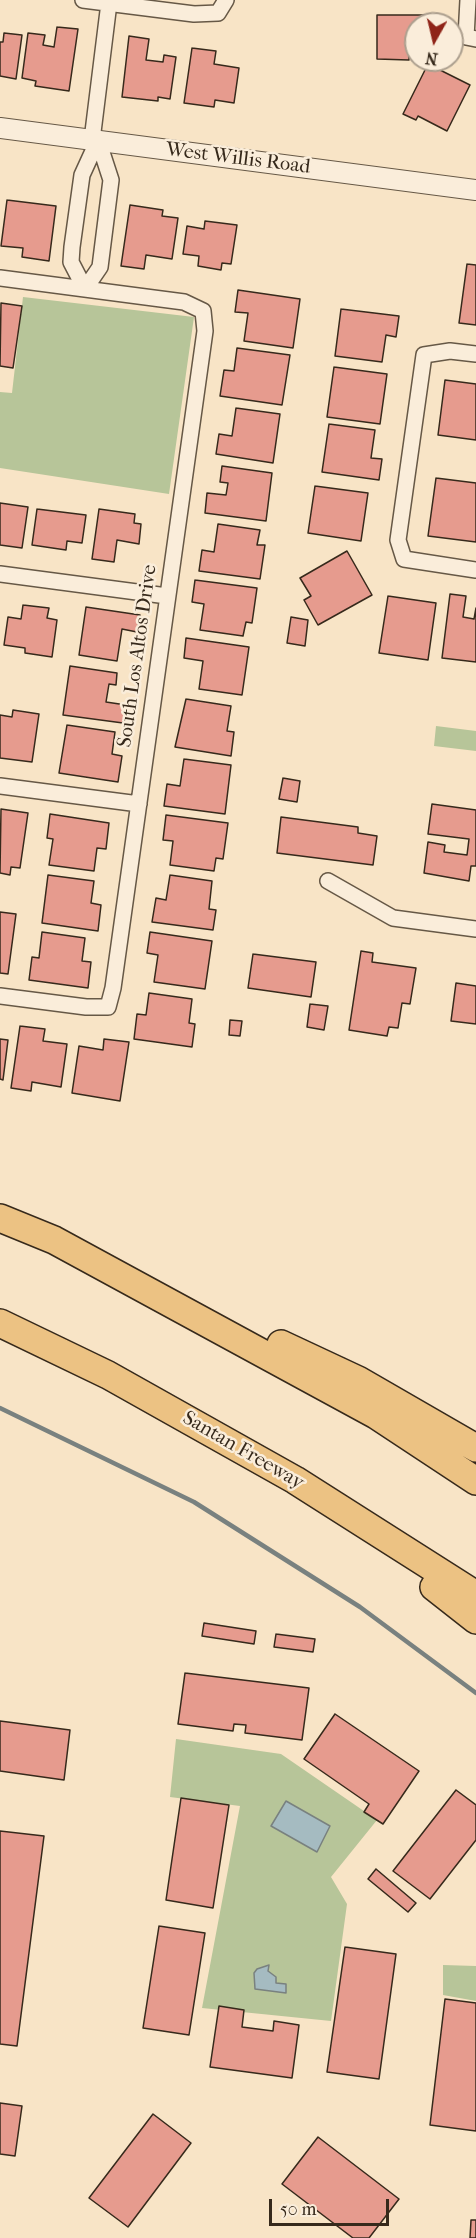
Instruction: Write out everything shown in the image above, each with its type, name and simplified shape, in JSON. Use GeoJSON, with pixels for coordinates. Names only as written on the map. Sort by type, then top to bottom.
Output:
{"type":"FeatureCollection","features":[{"type":"Feature","properties":{"kind":"highway"},"geometry":{"type":"LineString","coordinates":[[0,1218],[54,1240],[358,1380],[476,1448]]}},
{"type":"Feature","properties":{"kind":"highway"},"geometry":{"type":"LineString","coordinates":[[54,1240],[376,1415],[476,1481]]}},
{"type":"Feature","properties":{"kind":"highway","name":"Santan Freeway"},"geometry":{"type":"LineString","coordinates":[[0,1323],[108,1375],[295,1480],[476,1595]]}},
{"type":"Feature","properties":{"kind":"highway"},"geometry":{"type":"LineString","coordinates":[[295,1480],[476,1620]]}},
{"type":"Feature","properties":{"kind":"street"},"geometry":{"type":"LineString","coordinates":[[83,0],[194,14],[222,6]]}},
{"type":"Feature","properties":{"kind":"street"},"geometry":{"type":"LineString","coordinates":[[468,0],[471,38]]}},
{"type":"Feature","properties":{"kind":"street"},"geometry":{"type":"LineString","coordinates":[[85,289],[71,262],[72,247],[81,175],[95,140],[109,3]]}},
{"type":"Feature","properties":{"kind":"street","name":"West Willis Road"},"geometry":{"type":"LineString","coordinates":[[0,128],[476,190]]}},
{"type":"Feature","properties":{"kind":"street"},"geometry":{"type":"LineString","coordinates":[[85,289],[100,267],[111,180],[95,140]]}},
{"type":"Feature","properties":{"kind":"street"},"geometry":{"type":"LineString","coordinates":[[0,278],[85,289]]}},
{"type":"Feature","properties":{"kind":"street","name":"South Los Altos Drive"},"geometry":{"type":"LineString","coordinates":[[0,996],[86,1007],[108,1006],[113,988],[205,331],[203,311],[184,302],[85,289]]}},
{"type":"Feature","properties":{"kind":"street"},"geometry":{"type":"LineString","coordinates":[[476,354],[450,351],[424,355],[398,540],[404,558],[476,570]]}},
{"type":"Feature","properties":{"kind":"street"},"geometry":{"type":"LineString","coordinates":[[0,574],[167,596]]}},
{"type":"Feature","properties":{"kind":"street"},"geometry":{"type":"LineString","coordinates":[[0,786],[139,804]]}},
{"type":"Feature","properties":{"kind":"street"},"geometry":{"type":"LineString","coordinates":[[328,881],[393,918],[476,929]]}},
{"type":"Feature","properties":{"kind":"green space"},"geometry":{"type":"Polygon","coordinates":[[[23,297],[194,317],[169,494],[0,468],[0,392],[12,393],[23,297]]]}},
{"type":"Feature","properties":{"kind":"green space"},"geometry":{"type":"Polygon","coordinates":[[[436,726],[476,731],[476,751],[434,746],[436,726]]]}},
{"type":"Feature","properties":{"kind":"green space"},"geometry":{"type":"Polygon","coordinates":[[[176,1739],[281,1754],[377,1820],[331,1877],[347,1904],[331,2021],[202,2008],[240,1806],[170,1797],[176,1739]]]}},
{"type":"Feature","properties":{"kind":"green space"},"geometry":{"type":"Polygon","coordinates":[[[443,1965],[476,1966],[476,2001],[443,1995],[443,1965]]]}},
{"type":"Feature","properties":{"kind":"water"},"geometry":{"type":"Polygon","coordinates":[[[286,1801],[330,1826],[317,1852],[271,1826],[286,1801]]]}},
{"type":"Feature","properties":{"kind":"water"},"geometry":{"type":"Polygon","coordinates":[[[269,1965],[268,1971],[276,1977],[276,1983],[286,1984],[286,1993],[255,1989],[254,1973],[257,1969],[269,1965]]]}},
{"type":"Feature","properties":{"kind":"building"},"geometry":{"type":"Polygon","coordinates":[[[377,15],[404,15],[404,60],[377,59],[377,15]]]}},
{"type":"Feature","properties":{"kind":"building"},"geometry":{"type":"Polygon","coordinates":[[[57,27],[78,29],[69,91],[35,86],[36,81],[22,78],[28,33],[45,35],[43,45],[54,47],[57,27]]]}},
{"type":"Feature","properties":{"kind":"building"},"geometry":{"type":"Polygon","coordinates":[[[4,33],[22,35],[16,79],[0,76],[0,42],[3,42],[4,33]]]}},
{"type":"Feature","properties":{"kind":"building"},"geometry":{"type":"Polygon","coordinates":[[[129,36],[149,39],[146,60],[163,62],[164,55],[176,57],[170,99],[158,97],[158,101],[122,97],[129,36]]]}},
{"type":"Feature","properties":{"kind":"building"},"geometry":{"type":"Polygon","coordinates":[[[192,48],[216,51],[214,64],[239,68],[234,103],[215,100],[214,107],[184,103],[192,48]]]}},
{"type":"Feature","properties":{"kind":"building"},"geometry":{"type":"Polygon","coordinates":[[[424,72],[444,72],[470,85],[447,131],[418,116],[416,120],[403,114],[424,72]]]}},
{"type":"Feature","properties":{"kind":"building"},"geometry":{"type":"Polygon","coordinates":[[[7,200],[56,206],[49,261],[22,257],[23,248],[1,246],[7,200]]]}},
{"type":"Feature","properties":{"kind":"building"},"geometry":{"type":"Polygon","coordinates":[[[130,205],[163,210],[162,216],[178,218],[172,259],[146,255],[144,269],[121,266],[130,205]]]}},
{"type":"Feature","properties":{"kind":"building"},"geometry":{"type":"Polygon","coordinates":[[[205,221],[237,225],[231,264],[222,263],[221,270],[198,266],[199,256],[183,254],[187,226],[204,229],[205,221]]]}},
{"type":"Feature","properties":{"kind":"building"},"geometry":{"type":"Polygon","coordinates":[[[467,264],[476,265],[476,325],[459,323],[467,264]]]}},
{"type":"Feature","properties":{"kind":"building"},"geometry":{"type":"Polygon","coordinates":[[[238,290],[300,299],[293,348],[244,341],[248,313],[235,312],[238,290]]]}},
{"type":"Feature","properties":{"kind":"building"},"geometry":{"type":"Polygon","coordinates":[[[1,303],[22,306],[13,368],[0,366],[1,303]]]}},
{"type":"Feature","properties":{"kind":"building"},"geometry":{"type":"Polygon","coordinates":[[[341,309],[399,316],[396,337],[386,335],[382,362],[335,356],[341,309]]]}},
{"type":"Feature","properties":{"kind":"building"},"geometry":{"type":"Polygon","coordinates":[[[237,348],[290,355],[282,405],[220,396],[224,370],[234,371],[237,348]]]}},
{"type":"Feature","properties":{"kind":"building"},"geometry":{"type":"Polygon","coordinates":[[[334,367],[387,374],[380,424],[327,417],[334,367]]]}},
{"type":"Feature","properties":{"kind":"building"},"geometry":{"type":"Polygon","coordinates":[[[445,380],[476,384],[476,440],[438,435],[445,380]]]}},
{"type":"Feature","properties":{"kind":"building"},"geometry":{"type":"Polygon","coordinates":[[[236,408],[280,414],[273,463],[216,454],[219,434],[232,436],[236,408]]]}},
{"type":"Feature","properties":{"kind":"building"},"geometry":{"type":"Polygon","coordinates":[[[329,424],[375,430],[371,458],[382,459],[379,480],[322,472],[329,424]]]}},
{"type":"Feature","properties":{"kind":"building"},"geometry":{"type":"Polygon","coordinates":[[[222,466],[272,473],[266,521],[205,513],[207,493],[226,495],[228,483],[220,482],[222,466]]]}},
{"type":"Feature","properties":{"kind":"building"},"geometry":{"type":"Polygon","coordinates":[[[436,478],[476,483],[476,542],[428,536],[436,478]]]}},
{"type":"Feature","properties":{"kind":"building"},"geometry":{"type":"Polygon","coordinates":[[[315,486],[368,493],[361,541],[308,533],[315,486]]]}},
{"type":"Feature","properties":{"kind":"building"},"geometry":{"type":"Polygon","coordinates":[[[0,503],[28,507],[22,548],[0,545],[0,503]]]}},
{"type":"Feature","properties":{"kind":"building"},"geometry":{"type":"Polygon","coordinates":[[[37,509],[86,515],[82,543],[67,541],[66,550],[32,545],[37,509]]]}},
{"type":"Feature","properties":{"kind":"building"},"geometry":{"type":"Polygon","coordinates":[[[99,509],[135,514],[134,523],[141,524],[139,544],[117,540],[114,562],[92,559],[99,509]]]}},
{"type":"Feature","properties":{"kind":"building"},"geometry":{"type":"Polygon","coordinates":[[[218,524],[260,530],[257,545],[265,545],[260,579],[199,571],[202,550],[214,552],[218,524]]]}},
{"type":"Feature","properties":{"kind":"building"},"geometry":{"type":"Polygon","coordinates":[[[347,551],[372,595],[318,625],[304,600],[311,596],[300,578],[347,551]]]}},
{"type":"Feature","properties":{"kind":"building"},"geometry":{"type":"Polygon","coordinates":[[[195,580],[257,588],[252,623],[246,622],[243,636],[200,630],[204,604],[192,602],[195,580]]]}},
{"type":"Feature","properties":{"kind":"building"},"geometry":{"type":"Polygon","coordinates":[[[450,594],[466,596],[463,617],[474,619],[476,608],[476,662],[442,658],[450,594]]]}},
{"type":"Feature","properties":{"kind":"building"},"geometry":{"type":"Polygon","coordinates":[[[388,596],[436,603],[428,660],[379,653],[388,596]]]}},
{"type":"Feature","properties":{"kind":"building"},"geometry":{"type":"Polygon","coordinates":[[[23,605],[49,608],[47,618],[57,620],[52,657],[25,653],[25,648],[4,645],[8,617],[21,619],[23,605]]]}},
{"type":"Feature","properties":{"kind":"building"},"geometry":{"type":"Polygon","coordinates":[[[86,607],[140,615],[137,632],[122,629],[117,661],[79,655],[86,607]]]}},
{"type":"Feature","properties":{"kind":"building"},"geometry":{"type":"Polygon","coordinates":[[[291,617],[308,620],[305,646],[287,643],[291,617]]]}},
{"type":"Feature","properties":{"kind":"building"},"geometry":{"type":"Polygon","coordinates":[[[186,638],[249,647],[242,695],[199,689],[203,661],[184,658],[186,638]]]}},
{"type":"Feature","properties":{"kind":"building"},"geometry":{"type":"Polygon","coordinates":[[[70,666],[117,673],[116,685],[109,684],[106,702],[126,705],[123,723],[63,715],[70,666]]]}},
{"type":"Feature","properties":{"kind":"building"},"geometry":{"type":"Polygon","coordinates":[[[186,699],[231,706],[227,731],[234,732],[231,756],[175,747],[186,699]]]}},
{"type":"Feature","properties":{"kind":"building"},"geometry":{"type":"Polygon","coordinates":[[[13,710],[39,714],[32,762],[0,758],[0,715],[12,717],[13,710]]]}},
{"type":"Feature","properties":{"kind":"building"},"geometry":{"type":"Polygon","coordinates":[[[67,725],[115,732],[112,754],[122,756],[118,782],[59,773],[67,725]]]}},
{"type":"Feature","properties":{"kind":"building"},"geometry":{"type":"Polygon","coordinates":[[[184,759],[231,765],[225,814],[164,806],[167,784],[180,786],[184,759]]]}},
{"type":"Feature","properties":{"kind":"building"},"geometry":{"type":"Polygon","coordinates":[[[283,778],[300,781],[297,802],[279,799],[283,778]]]}},
{"type":"Feature","properties":{"kind":"building"},"geometry":{"type":"Polygon","coordinates":[[[432,804],[476,810],[476,866],[471,866],[469,881],[424,873],[428,842],[445,845],[444,852],[467,855],[469,839],[428,834],[432,804]]]}},
{"type":"Feature","properties":{"kind":"building"},"geometry":{"type":"Polygon","coordinates":[[[1,809],[28,813],[20,868],[11,867],[10,875],[0,873],[1,809]]]}},
{"type":"Feature","properties":{"kind":"building"},"geometry":{"type":"Polygon","coordinates":[[[50,814],[109,823],[106,849],[97,848],[94,871],[49,865],[53,839],[47,838],[50,814]]]}},
{"type":"Feature","properties":{"kind":"building"},"geometry":{"type":"Polygon","coordinates":[[[166,815],[228,823],[223,859],[216,858],[214,871],[170,865],[173,841],[163,840],[166,815]]]}},
{"type":"Feature","properties":{"kind":"building"},"geometry":{"type":"Polygon","coordinates":[[[281,817],[358,827],[358,833],[377,836],[373,865],[277,853],[281,817]]]}},
{"type":"Feature","properties":{"kind":"building"},"geometry":{"type":"Polygon","coordinates":[[[48,875],[94,881],[91,903],[101,905],[98,931],[42,923],[48,875]]]}},
{"type":"Feature","properties":{"kind":"building"},"geometry":{"type":"Polygon","coordinates":[[[170,875],[212,881],[209,909],[216,910],[213,930],[152,922],[156,898],[166,900],[170,875]]]}},
{"type":"Feature","properties":{"kind":"building"},"geometry":{"type":"Polygon","coordinates":[[[0,912],[16,914],[8,974],[0,973],[0,912]]]}},
{"type":"Feature","properties":{"kind":"building"},"geometry":{"type":"Polygon","coordinates":[[[42,932],[85,938],[82,961],[91,962],[88,988],[29,980],[32,957],[39,958],[42,932]]]}},
{"type":"Feature","properties":{"kind":"building"},"geometry":{"type":"Polygon","coordinates":[[[150,932],[212,941],[205,989],[154,982],[158,955],[147,953],[150,932]]]}},
{"type":"Feature","properties":{"kind":"building"},"geometry":{"type":"Polygon","coordinates":[[[361,951],[373,953],[372,962],[416,968],[410,1004],[402,1003],[398,1028],[389,1027],[387,1036],[349,1030],[361,951]]]}},
{"type":"Feature","properties":{"kind":"building"},"geometry":{"type":"Polygon","coordinates":[[[253,954],[316,962],[311,997],[248,988],[253,954]]]}},
{"type":"Feature","properties":{"kind":"building"},"geometry":{"type":"Polygon","coordinates":[[[456,983],[476,986],[476,1024],[451,1021],[456,983]]]}},
{"type":"Feature","properties":{"kind":"building"},"geometry":{"type":"Polygon","coordinates":[[[149,993],[192,999],[189,1023],[195,1024],[192,1047],[134,1039],[137,1014],[146,1015],[149,993]]]}},
{"type":"Feature","properties":{"kind":"building"},"geometry":{"type":"Polygon","coordinates":[[[310,1004],[328,1006],[324,1030],[307,1027],[310,1004]]]}},
{"type":"Feature","properties":{"kind":"building"},"geometry":{"type":"Polygon","coordinates":[[[230,1020],[242,1021],[240,1036],[229,1035],[230,1020]]]}},
{"type":"Feature","properties":{"kind":"building"},"geometry":{"type":"Polygon","coordinates":[[[20,1026],[45,1029],[43,1041],[67,1044],[61,1087],[32,1082],[31,1091],[11,1088],[20,1026]]]}},
{"type":"Feature","properties":{"kind":"building"},"geometry":{"type":"Polygon","coordinates":[[[0,1039],[8,1040],[3,1080],[0,1079],[0,1039]]]}},
{"type":"Feature","properties":{"kind":"building"},"geometry":{"type":"Polygon","coordinates":[[[104,1039],[129,1042],[120,1101],[72,1093],[79,1046],[103,1050],[104,1039]]]}},
{"type":"Feature","properties":{"kind":"building"},"geometry":{"type":"Polygon","coordinates":[[[204,1623],[256,1631],[254,1644],[202,1636],[204,1623]]]}},
{"type":"Feature","properties":{"kind":"building"},"geometry":{"type":"Polygon","coordinates":[[[276,1634],[315,1639],[313,1652],[274,1647],[276,1634]]]}},
{"type":"Feature","properties":{"kind":"building"},"geometry":{"type":"Polygon","coordinates":[[[185,1673],[309,1688],[302,1740],[245,1733],[246,1725],[234,1724],[233,1731],[178,1724],[185,1673]]]}},
{"type":"Feature","properties":{"kind":"building"},"geometry":{"type":"Polygon","coordinates":[[[335,1714],[419,1771],[383,1824],[364,1812],[369,1804],[304,1759],[335,1714]]]}},
{"type":"Feature","properties":{"kind":"building"},"geometry":{"type":"Polygon","coordinates":[[[0,1721],[70,1730],[64,1780],[0,1771],[0,1721]]]}},
{"type":"Feature","properties":{"kind":"building"},"geometry":{"type":"Polygon","coordinates":[[[456,1790],[476,1805],[476,1840],[430,1899],[393,1871],[456,1790]]]}},
{"type":"Feature","properties":{"kind":"building"},"geometry":{"type":"Polygon","coordinates":[[[181,1798],[229,1805],[213,1908],[166,1900],[181,1798]]]}},
{"type":"Feature","properties":{"kind":"building"},"geometry":{"type":"Polygon","coordinates":[[[0,1831],[44,1836],[17,2046],[0,2044],[0,1831]]]}},
{"type":"Feature","properties":{"kind":"building"},"geometry":{"type":"Polygon","coordinates":[[[376,1869],[416,1903],[408,1912],[368,1879],[376,1869]]]}},
{"type":"Feature","properties":{"kind":"building"},"geometry":{"type":"Polygon","coordinates":[[[159,1926],[205,1933],[189,2035],[143,2028],[159,1926]]]}},
{"type":"Feature","properties":{"kind":"building"},"geometry":{"type":"Polygon","coordinates":[[[345,1947],[396,1954],[379,2079],[327,2072],[345,1947]]]}},
{"type":"Feature","properties":{"kind":"building"},"geometry":{"type":"Polygon","coordinates":[[[445,1999],[476,2003],[476,2131],[430,2125],[445,1999]]]}},
{"type":"Feature","properties":{"kind":"building"},"geometry":{"type":"Polygon","coordinates":[[[219,2006],[244,2010],[242,2027],[273,2031],[274,2021],[299,2025],[292,2078],[210,2067],[219,2006]]]}},
{"type":"Feature","properties":{"kind":"building"},"geometry":{"type":"Polygon","coordinates":[[[0,2103],[22,2106],[15,2156],[0,2154],[0,2103]]]}},
{"type":"Feature","properties":{"kind":"building"},"geometry":{"type":"Polygon","coordinates":[[[153,2114],[191,2143],[128,2227],[89,2198],[153,2114]]]}},
{"type":"Feature","properties":{"kind":"building"},"geometry":{"type":"Polygon","coordinates":[[[318,2137],[399,2199],[369,2238],[353,2238],[282,2184],[318,2137]]]}},
{"type":"Feature","properties":{"kind":"building"},"geometry":{"type":"Polygon","coordinates":[[[471,2220],[476,2220],[476,2238],[470,2238],[471,2220]]]}},
{"type":"Feature","properties":{"kind":"waterway"},"geometry":{"type":"LineString","coordinates":[[0,1408],[194,1502],[360,1607],[476,1693]]}}]}
